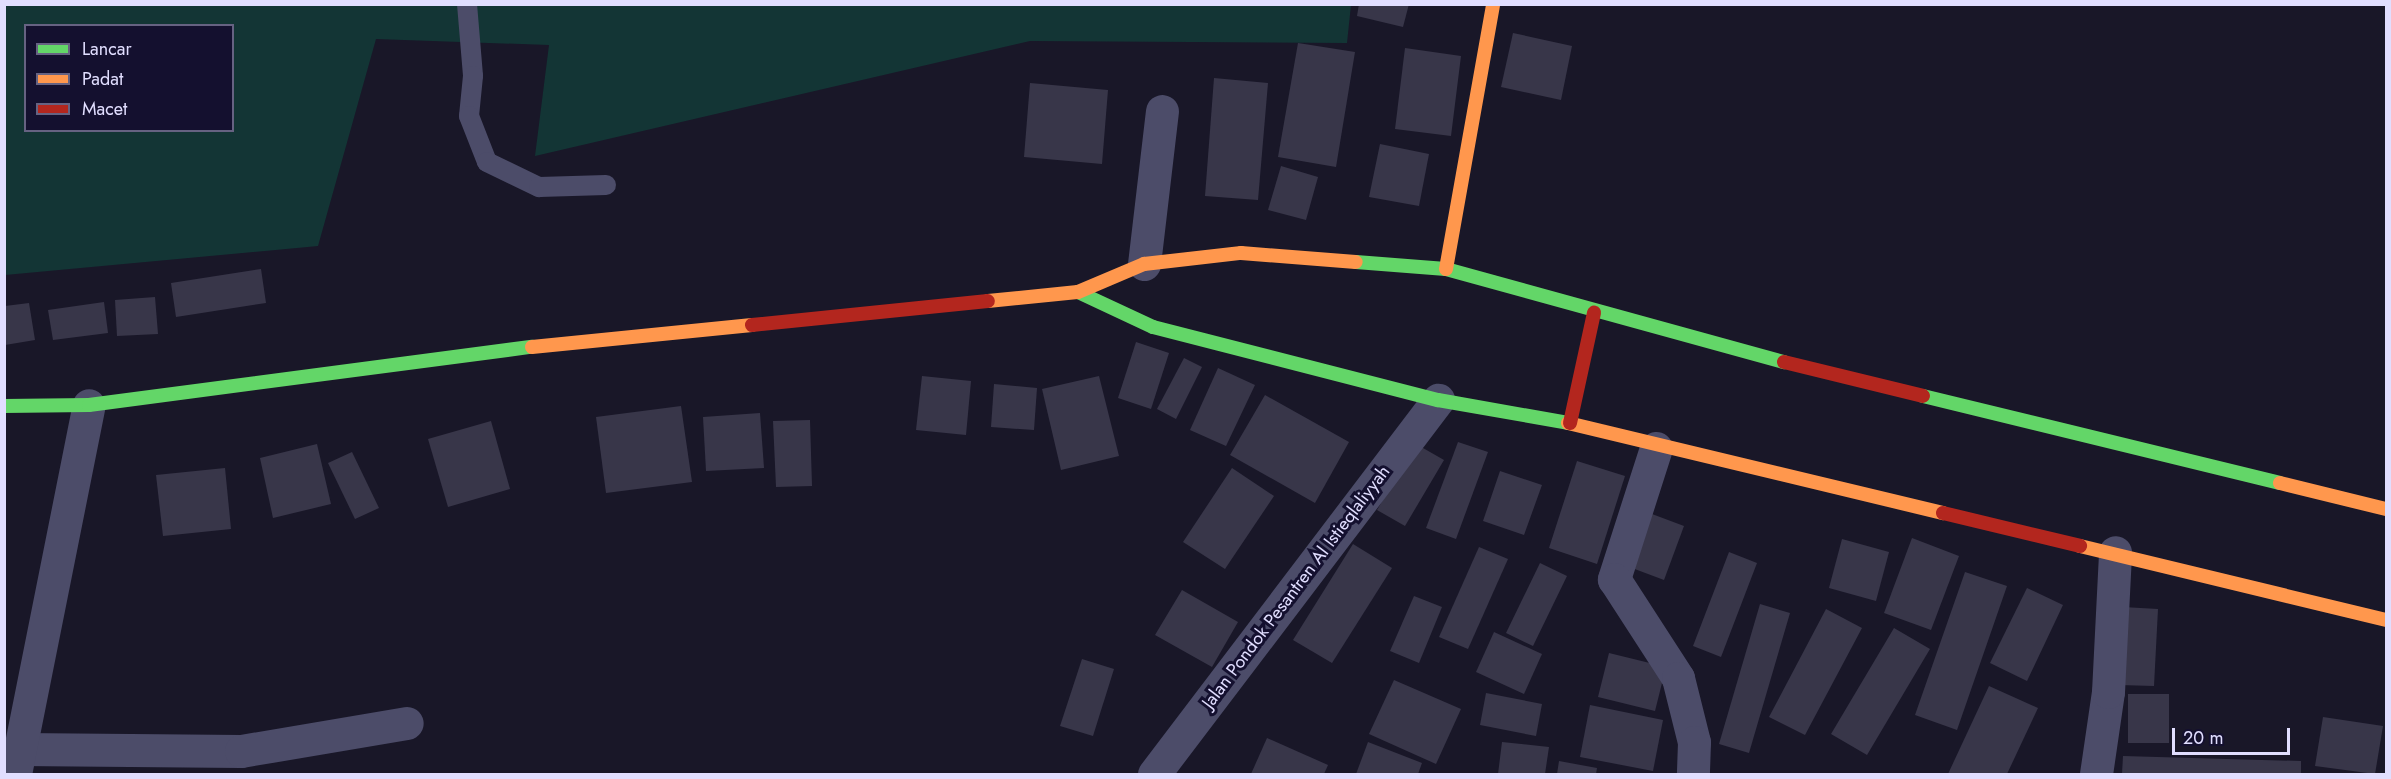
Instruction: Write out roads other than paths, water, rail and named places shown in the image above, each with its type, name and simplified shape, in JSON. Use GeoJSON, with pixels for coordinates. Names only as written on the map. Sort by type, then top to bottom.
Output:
{"type":"FeatureCollection","features":[{"type":"Feature","properties":{"kind":"street"},"geometry":{"type":"LineString","coordinates":[[1446,269],[1493,4]]}},
{"type":"Feature","properties":{"kind":"street"},"geometry":{"type":"LineString","coordinates":[[1144,264],[1162,111]]}},
{"type":"Feature","properties":{"kind":"street"},"geometry":{"type":"LineString","coordinates":[[11,405],[89,405],[445,356],[1078,292],[1144,264],[1242,253],[1446,269],[1594,313],[2386,510]]}},
{"type":"Feature","properties":{"kind":"street"},"geometry":{"type":"LineString","coordinates":[[1078,292],[1153,327],[1438,400],[1570,423],[1656,448],[2115,552],[2386,620]]}},
{"type":"Feature","properties":{"kind":"street"},"geometry":{"type":"LineString","coordinates":[[1570,423],[1594,313]]}},
{"type":"Feature","properties":{"kind":"street","name":"Jalan Pondok Pesantren Al Istieqlaliyyah"},"geometry":{"type":"LineString","coordinates":[[1154,774],[1438,400]]}},
{"type":"Feature","properties":{"kind":"street"},"geometry":{"type":"LineString","coordinates":[[89,405],[17,762],[241,751],[407,723]]}},
{"type":"Feature","properties":{"kind":"street"},"geometry":{"type":"LineString","coordinates":[[1656,448],[1614,579],[1674,668],[1688,705],[1693,774]]}},
{"type":"Feature","properties":{"kind":"street"},"geometry":{"type":"LineString","coordinates":[[2096,774],[2108,692],[2115,552]]}},
{"type":"Feature","properties":{"kind":"lane"},"geometry":{"type":"LineString","coordinates":[[467,4],[474,76],[469,116],[487,162],[539,187],[606,184]]}}]}
